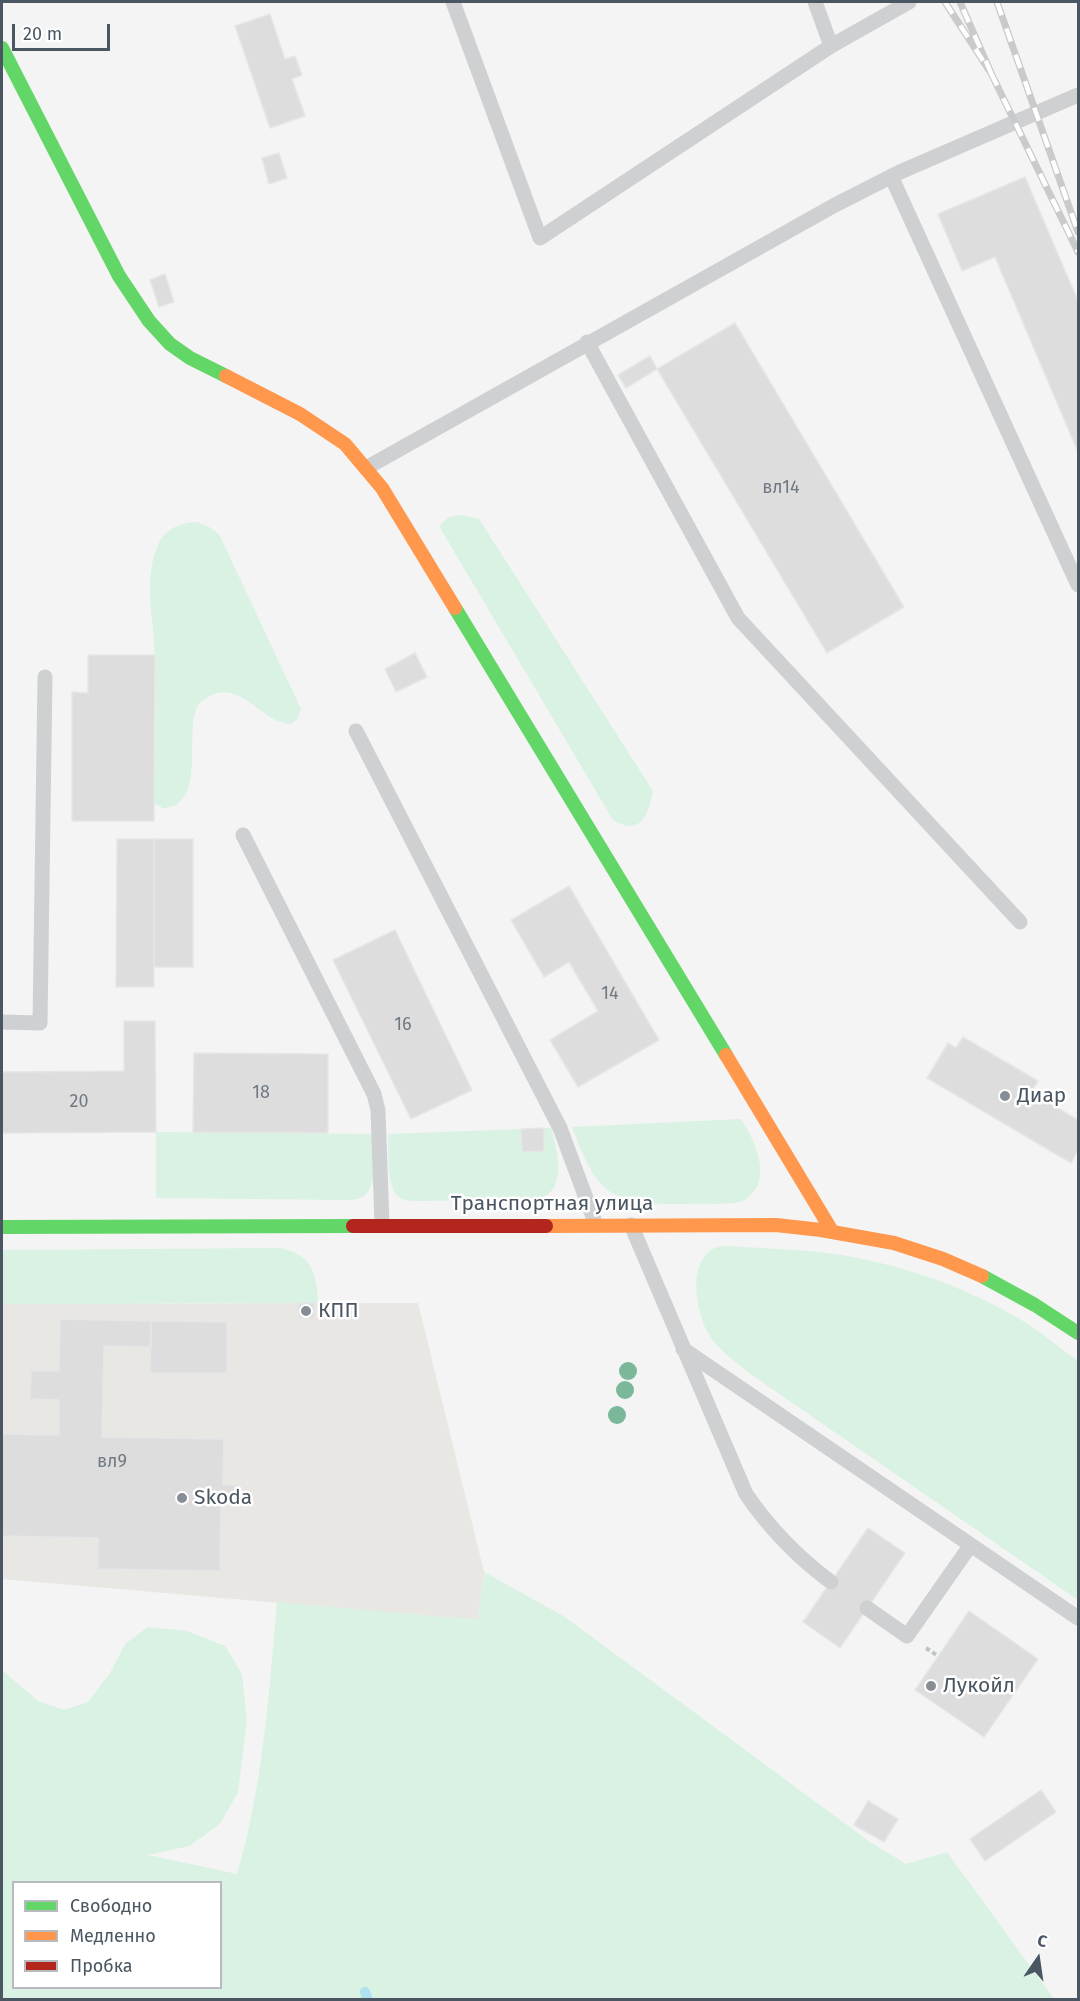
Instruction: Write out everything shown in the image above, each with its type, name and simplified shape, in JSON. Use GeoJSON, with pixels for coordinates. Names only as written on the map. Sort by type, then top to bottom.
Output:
{"type":"FeatureCollection","features":[{"type":"Feature","properties":{"kind":"street"},"geometry":{"type":"LineString","coordinates":[[2,48],[119,276],[149,321],[170,344],[190,358],[322,427],[345,444],[382,488],[832,1231]]}},
{"type":"Feature","properties":{"kind":"street","name":"Транспортная улица"},"geometry":{"type":"LineString","coordinates":[[2,1227],[776,1225],[832,1231],[894,1243],[944,1259],[994,1281],[1078,1333]]}},
{"type":"Feature","properties":{"kind":"lane"},"geometry":{"type":"LineString","coordinates":[[453,2],[540,238],[831,46],[909,2]]}},
{"type":"Feature","properties":{"kind":"lane"},"geometry":{"type":"LineString","coordinates":[[815,2],[831,46]]}},
{"type":"Feature","properties":{"kind":"lane"},"geometry":{"type":"LineString","coordinates":[[366,468],[814,216],[891,176],[1078,95]]}},
{"type":"Feature","properties":{"kind":"lane"},"geometry":{"type":"LineString","coordinates":[[891,176],[1078,585]]}},
{"type":"Feature","properties":{"kind":"lane"},"geometry":{"type":"LineString","coordinates":[[587,342],[738,618],[1020,922]]}},
{"type":"Feature","properties":{"kind":"lane"},"geometry":{"type":"LineString","coordinates":[[2,1022],[40,1023],[45,677]]}},
{"type":"Feature","properties":{"kind":"lane"},"geometry":{"type":"LineString","coordinates":[[356,731],[560,1128],[596,1225]]}},
{"type":"Feature","properties":{"kind":"lane"},"geometry":{"type":"LineString","coordinates":[[243,835],[374,1094],[378,1110],[382,1225]]}},
{"type":"Feature","properties":{"kind":"lane"},"geometry":{"type":"LineString","coordinates":[[631,1225],[746,1494],[765,1522],[790,1549],[831,1582]]}},
{"type":"Feature","properties":{"kind":"lane"},"geometry":{"type":"LineString","coordinates":[[683,1349],[1078,1618]]}},
{"type":"Feature","properties":{"kind":"lane"},"geometry":{"type":"LineString","coordinates":[[867,1608],[908,1636],[970,1546]]}},
{"type":"Feature","properties":{"kind":"shaded area"},"geometry":{"type":"Polygon","coordinates":[[[418,1303],[484,1572],[478,1620],[2,1579],[2,1304],[418,1303]]]}},
{"type":"Feature","properties":{"kind":"green space"},"geometry":{"type":"Polygon","coordinates":[[[462,515],[479,519],[653,791],[646,815],[637,825],[623,825],[613,820],[439,526],[449,517],[462,515]]]}},
{"type":"Feature","properties":{"kind":"green space"},"geometry":{"type":"Polygon","coordinates":[[[197,522],[219,534],[301,709],[297,719],[291,724],[270,717],[230,693],[220,693],[201,702],[195,712],[193,725],[190,784],[185,795],[177,804],[164,809],[155,803],[155,656],[150,599],[151,570],[162,538],[170,530],[180,525],[197,522]]]}},
{"type":"Feature","properties":{"kind":"green space"},"geometry":{"type":"Polygon","coordinates":[[[741,1119],[756,1149],[760,1172],[759,1183],[744,1200],[725,1204],[649,1203],[630,1200],[612,1193],[592,1172],[572,1127],[741,1119]]]}},
{"type":"Feature","properties":{"kind":"green space"},"geometry":{"type":"Polygon","coordinates":[[[551,1128],[557,1153],[558,1172],[554,1188],[544,1197],[412,1201],[403,1199],[394,1191],[389,1167],[388,1134],[551,1128]]]}},
{"type":"Feature","properties":{"kind":"green space"},"geometry":{"type":"Polygon","coordinates":[[[156,1132],[372,1134],[374,1175],[369,1190],[358,1199],[351,1200],[156,1198],[156,1132]]]}},
{"type":"Feature","properties":{"kind":"green space"},"geometry":{"type":"Polygon","coordinates":[[[731,1246],[835,1254],[860,1258],[932,1278],[956,1287],[1023,1321],[1078,1361],[1078,1600],[749,1373],[721,1350],[708,1333],[700,1312],[697,1299],[697,1274],[707,1253],[717,1247],[731,1246]]]}},
{"type":"Feature","properties":{"kind":"green space"},"geometry":{"type":"Polygon","coordinates":[[[281,1248],[300,1255],[311,1267],[316,1283],[318,1303],[2,1304],[2,1250],[281,1248]]]}},
{"type":"Feature","properties":{"kind":"green space"},"geometry":{"type":"Polygon","coordinates":[[[484,1572],[565,1617],[870,1842],[906,1864],[947,1852],[1054,1999],[2,1999],[2,1670],[38,1701],[64,1710],[88,1702],[110,1673],[125,1644],[148,1627],[187,1631],[225,1646],[242,1674],[247,1721],[238,1792],[220,1824],[189,1846],[148,1855],[237,1874],[259,1773],[268,1705],[277,1602],[478,1620],[484,1572]]]}},
{"type":"Feature","properties":{"kind":"building"},"geometry":{"type":"Polygon","coordinates":[[[270,14],[285,59],[295,56],[302,75],[292,79],[305,116],[270,128],[235,26],[270,14]]]}},
{"type":"Feature","properties":{"kind":"building"},"geometry":{"type":"Polygon","coordinates":[[[279,153],[287,178],[269,184],[262,158],[279,153]]]}},
{"type":"Feature","properties":{"kind":"building"},"geometry":{"type":"Polygon","coordinates":[[[1025,177],[1078,301],[1078,452],[995,257],[962,271],[938,214],[1025,177]]]}},
{"type":"Feature","properties":{"kind":"building"},"geometry":{"type":"Polygon","coordinates":[[[165,274],[174,302],[159,307],[150,280],[165,274]]]}},
{"type":"Feature","properties":{"kind":"building"},"geometry":{"type":"Polygon","coordinates":[[[735,323],[904,607],[827,653],[657,369],[735,323]]]}},
{"type":"Feature","properties":{"kind":"building"},"geometry":{"type":"Polygon","coordinates":[[[650,356],[657,369],[626,388],[618,375],[650,356]]]}},
{"type":"Feature","properties":{"kind":"building"},"geometry":{"type":"Polygon","coordinates":[[[415,653],[427,677],[396,692],[385,669],[415,653]]]}},
{"type":"Feature","properties":{"kind":"building"},"geometry":{"type":"Polygon","coordinates":[[[88,655],[155,655],[154,821],[72,821],[72,692],[88,693],[88,655]]]}},
{"type":"Feature","properties":{"kind":"building"},"geometry":{"type":"Polygon","coordinates":[[[117,839],[154,839],[154,987],[116,987],[117,839]]]}},
{"type":"Feature","properties":{"kind":"building"},"geometry":{"type":"Polygon","coordinates":[[[154,839],[193,839],[193,967],[154,967],[154,839]]]}},
{"type":"Feature","properties":{"kind":"building"},"geometry":{"type":"Polygon","coordinates":[[[569,886],[659,1040],[578,1087],[550,1040],[598,1011],[569,962],[544,977],[511,920],[569,886]]]}},
{"type":"Feature","properties":{"kind":"building"},"geometry":{"type":"Polygon","coordinates":[[[395,930],[472,1090],[411,1119],[333,960],[395,930]]]}},
{"type":"Feature","properties":{"kind":"building"},"geometry":{"type":"Polygon","coordinates":[[[124,1021],[155,1021],[156,1132],[2,1133],[2,1072],[124,1071],[124,1021]]]}},
{"type":"Feature","properties":{"kind":"building"},"geometry":{"type":"Polygon","coordinates":[[[963,1037],[1038,1081],[1031,1092],[1078,1120],[1078,1150],[1071,1163],[927,1078],[948,1043],[956,1048],[963,1037]]]}},
{"type":"Feature","properties":{"kind":"building"},"geometry":{"type":"Polygon","coordinates":[[[194,1053],[328,1054],[328,1133],[193,1132],[194,1053]]]}},
{"type":"Feature","properties":{"kind":"building"},"geometry":{"type":"Polygon","coordinates":[[[544,1128],[544,1151],[522,1152],[521,1129],[544,1128]]]}},
{"type":"Feature","properties":{"kind":"building","name":"КПП"},"geometry":{"type":"Polygon","coordinates":[[[298,1303],[314,1303],[314,1318],[298,1318],[298,1303]]]}},
{"type":"Feature","properties":{"kind":"building"},"geometry":{"type":"Polygon","coordinates":[[[60,1319],[151,1321],[151,1347],[104,1346],[102,1437],[224,1439],[223,1485],[238,1485],[238,1498],[221,1497],[220,1571],[98,1569],[98,1538],[2,1536],[2,1434],[59,1435],[59,1400],[30,1399],[31,1371],[59,1371],[60,1319]]]}},
{"type":"Feature","properties":{"kind":"building"},"geometry":{"type":"Polygon","coordinates":[[[151,1321],[227,1322],[227,1373],[150,1373],[151,1321]]]}},
{"type":"Feature","properties":{"kind":"building"},"geometry":{"type":"Polygon","coordinates":[[[868,1528],[905,1553],[840,1648],[803,1622],[868,1528]]]}},
{"type":"Feature","properties":{"kind":"building"},"geometry":{"type":"Polygon","coordinates":[[[969,1611],[1038,1659],[984,1737],[915,1690],[969,1611]]]}},
{"type":"Feature","properties":{"kind":"building"},"geometry":{"type":"Polygon","coordinates":[[[1041,1790],[1056,1812],[985,1861],[970,1839],[1041,1790]]]}},
{"type":"Feature","properties":{"kind":"building"},"geometry":{"type":"Polygon","coordinates":[[[868,1801],[898,1819],[884,1842],[854,1825],[868,1801]]]}},
{"type":"Feature","properties":{"kind":"waterway"},"geometry":{"type":"LineString","coordinates":[[365,1992],[368,2000]]}},
{"type":"Feature","properties":{"kind":"railway"},"geometry":{"type":"LineString","coordinates":[[945,2],[991,73],[960,2]]}},
{"type":"Feature","properties":{"kind":"railway"},"geometry":{"type":"LineString","coordinates":[[997,2],[1078,232]]}},
{"type":"Feature","properties":{"kind":"railway"},"geometry":{"type":"LineString","coordinates":[[991,73],[1078,252]]}},
{"type":"Feature","properties":{"kind":"traffic: fast"},"geometry":{"type":"LineString","coordinates":[[2,48],[119,276],[149,321],[170,344],[190,358],[226,376]]}},
{"type":"Feature","properties":{"kind":"traffic: fast"},"geometry":{"type":"LineString","coordinates":[[455,608],[726,1055]]}},
{"type":"Feature","properties":{"kind":"traffic: fast"},"geometry":{"type":"LineString","coordinates":[[2,1227],[353,1226]]}},
{"type":"Feature","properties":{"kind":"traffic: fast"},"geometry":{"type":"LineString","coordinates":[[982,1276],[1035,1305],[1078,1333]]}},
{"type":"Feature","properties":{"kind":"traffic: slow"},"geometry":{"type":"LineString","coordinates":[[226,376],[300,414],[345,444],[382,488],[455,608]]}},
{"type":"Feature","properties":{"kind":"traffic: slow"},"geometry":{"type":"LineString","coordinates":[[726,1055],[832,1231]]}},
{"type":"Feature","properties":{"kind":"traffic: slow"},"geometry":{"type":"LineString","coordinates":[[546,1226],[776,1225],[821,1230],[894,1243],[943,1259],[982,1276]]}},
{"type":"Feature","properties":{"kind":"traffic: jam"},"geometry":{"type":"LineString","coordinates":[[353,1226],[546,1226]]}},
{"type":"Feature","properties":{"kind":"place","name":"Диар"},"geometry":{"type":"Point","coordinates":[1005,1096]}},
{"type":"Feature","properties":{"kind":"place","name":"КПП"},"geometry":{"type":"Point","coordinates":[306,1311]}},
{"type":"Feature","properties":{"kind":"place","name":"Skoda"},"geometry":{"type":"Point","coordinates":[182,1498]}},
{"type":"Feature","properties":{"kind":"place","name":"Лукойл"},"geometry":{"type":"Point","coordinates":[931,1686]}}]}
